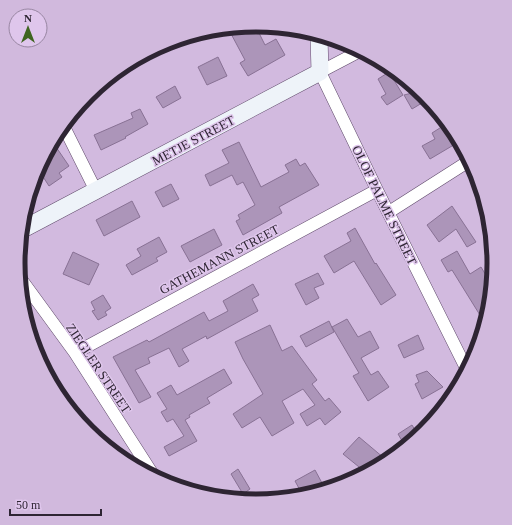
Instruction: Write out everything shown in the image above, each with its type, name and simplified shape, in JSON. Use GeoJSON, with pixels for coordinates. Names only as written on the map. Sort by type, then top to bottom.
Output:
{"type":"FeatureCollection","features":[{"type":"Feature","properties":{"kind":"street","name":"OLOF PALME STREET"},"geometry":{"type":"LineString","coordinates":[[319,40],[320,72],[464,363]]}},
{"type":"Feature","properties":{"kind":"street","name":"METJE STREET"},"geometry":{"type":"LineString","coordinates":[[28,227],[355,54]]}},
{"type":"Feature","properties":{"kind":"street"},"geometry":{"type":"LineString","coordinates":[[66,132],[96,191]]}},
{"type":"Feature","properties":{"kind":"street"},"geometry":{"type":"LineString","coordinates":[[389,212],[465,164]]}},
{"type":"Feature","properties":{"kind":"street","name":"GATHEMANN STREET"},"geometry":{"type":"LineString","coordinates":[[74,353],[377,190]]}},
{"type":"Feature","properties":{"kind":"street","name":"ZIEGLER STREET"},"geometry":{"type":"LineString","coordinates":[[26,287],[74,353],[147,467]]}},
{"type":"Feature","properties":{"kind":"building"},"geometry":{"type":"Polygon","coordinates":[[[258,32],[265,45],[276,39],[285,55],[248,76],[240,63],[245,60],[230,33],[258,32]]]}},
{"type":"Feature","properties":{"kind":"building"},"geometry":{"type":"Polygon","coordinates":[[[218,57],[227,76],[207,85],[198,67],[218,57]]]}},
{"type":"Feature","properties":{"kind":"building"},"geometry":{"type":"Polygon","coordinates":[[[388,73],[403,95],[387,105],[381,97],[386,94],[378,79],[388,73]]]}},
{"type":"Feature","properties":{"kind":"building"},"geometry":{"type":"Polygon","coordinates":[[[175,86],[181,98],[163,108],[156,97],[175,86]]]}},
{"type":"Feature","properties":{"kind":"building"},"geometry":{"type":"Polygon","coordinates":[[[412,93],[422,103],[412,109],[404,95],[412,93]]]}},
{"type":"Feature","properties":{"kind":"building"},"geometry":{"type":"Polygon","coordinates":[[[140,109],[148,124],[125,137],[126,138],[101,150],[94,135],[133,118],[131,113],[140,109]]]}},
{"type":"Feature","properties":{"kind":"building"},"geometry":{"type":"Polygon","coordinates":[[[442,126],[454,145],[430,159],[422,146],[435,139],[432,133],[442,126]]]}},
{"type":"Feature","properties":{"kind":"building"},"geometry":{"type":"Polygon","coordinates":[[[239,142],[261,187],[289,172],[285,165],[296,159],[300,166],[305,163],[319,185],[279,207],[282,213],[243,235],[236,221],[240,219],[238,215],[255,205],[243,182],[237,185],[232,175],[210,186],[205,175],[229,163],[222,150],[239,142]]]}},
{"type":"Feature","properties":{"kind":"building"},"geometry":{"type":"Polygon","coordinates":[[[56,147],[69,166],[59,173],[62,177],[49,186],[42,176],[56,147]]]}},
{"type":"Feature","properties":{"kind":"building"},"geometry":{"type":"Polygon","coordinates":[[[171,184],[179,199],[163,207],[155,192],[171,184]]]}},
{"type":"Feature","properties":{"kind":"building"},"geometry":{"type":"Polygon","coordinates":[[[132,201],[140,217],[104,236],[96,220],[132,201]]]}},
{"type":"Feature","properties":{"kind":"building"},"geometry":{"type":"Polygon","coordinates":[[[452,206],[476,242],[467,247],[456,229],[439,242],[427,225],[452,206]]]}},
{"type":"Feature","properties":{"kind":"building"},"geometry":{"type":"Polygon","coordinates":[[[355,228],[375,264],[376,263],[396,295],[381,305],[354,261],[334,273],[324,256],[351,241],[347,233],[355,228]]]}},
{"type":"Feature","properties":{"kind":"building"},"geometry":{"type":"Polygon","coordinates":[[[214,229],[222,245],[190,262],[181,246],[214,229]]]}},
{"type":"Feature","properties":{"kind":"building"},"geometry":{"type":"Polygon","coordinates":[[[159,237],[167,252],[156,258],[158,261],[132,275],[126,265],[141,256],[137,249],[159,237]]]}},
{"type":"Feature","properties":{"kind":"building"},"geometry":{"type":"Polygon","coordinates":[[[457,251],[470,274],[481,267],[487,278],[481,316],[452,270],[448,272],[441,260],[457,251]]]}},
{"type":"Feature","properties":{"kind":"building"},"geometry":{"type":"Polygon","coordinates":[[[73,252],[99,264],[89,285],[63,274],[73,252]]]}},
{"type":"Feature","properties":{"kind":"building"},"geometry":{"type":"Polygon","coordinates":[[[318,273],[324,284],[314,288],[319,298],[306,305],[295,284],[318,273]]]}},
{"type":"Feature","properties":{"kind":"building"},"geometry":{"type":"Polygon","coordinates":[[[253,284],[259,295],[252,299],[258,311],[207,339],[206,336],[182,349],[189,361],[179,367],[169,348],[148,358],[150,363],[135,370],[151,397],[139,403],[113,357],[147,340],[149,342],[204,312],[209,321],[228,311],[223,301],[253,284]]]}},
{"type":"Feature","properties":{"kind":"building"},"geometry":{"type":"Polygon","coordinates":[[[103,295],[111,308],[105,312],[107,315],[98,320],[92,311],[95,310],[91,302],[103,295]]]}},
{"type":"Feature","properties":{"kind":"building"},"geometry":{"type":"Polygon","coordinates":[[[347,319],[358,337],[370,331],[379,348],[361,358],[371,375],[378,371],[389,387],[368,401],[353,376],[359,373],[332,327],[347,319]]]}},
{"type":"Feature","properties":{"kind":"building"},"geometry":{"type":"Polygon","coordinates":[[[329,321],[334,332],[306,347],[300,336],[329,321]]]}},
{"type":"Feature","properties":{"kind":"building"},"geometry":{"type":"Polygon","coordinates":[[[270,325],[282,351],[292,346],[317,380],[312,384],[325,401],[329,398],[341,412],[325,425],[320,418],[307,426],[300,414],[315,405],[303,389],[282,401],[294,423],[272,436],[260,417],[242,428],[233,414],[263,394],[235,342],[270,325]]]}},
{"type":"Feature","properties":{"kind":"building"},"geometry":{"type":"Polygon","coordinates":[[[418,335],[424,349],[404,358],[398,345],[418,335]]]}},
{"type":"Feature","properties":{"kind":"building"},"geometry":{"type":"Polygon","coordinates":[[[224,369],[232,383],[207,398],[210,403],[189,415],[190,417],[185,420],[197,441],[169,456],[164,447],[184,436],[173,419],[167,422],[161,412],[167,409],[157,393],[171,385],[177,395],[224,369]]]}},
{"type":"Feature","properties":{"kind":"building"},"geometry":{"type":"Polygon","coordinates":[[[427,371],[443,387],[422,399],[415,384],[419,382],[416,375],[427,371]]]}},
{"type":"Feature","properties":{"kind":"building"},"geometry":{"type":"Polygon","coordinates":[[[412,425],[415,430],[402,441],[398,434],[412,425]]]}},
{"type":"Feature","properties":{"kind":"building"},"geometry":{"type":"Polygon","coordinates":[[[359,437],[382,456],[361,468],[343,454],[359,437]]]}},
{"type":"Feature","properties":{"kind":"building"},"geometry":{"type":"Polygon","coordinates":[[[238,469],[250,489],[242,493],[231,474],[238,469]]]}},
{"type":"Feature","properties":{"kind":"building"},"geometry":{"type":"Polygon","coordinates":[[[315,470],[322,483],[316,486],[300,489],[295,481],[315,470]]]}}]}
